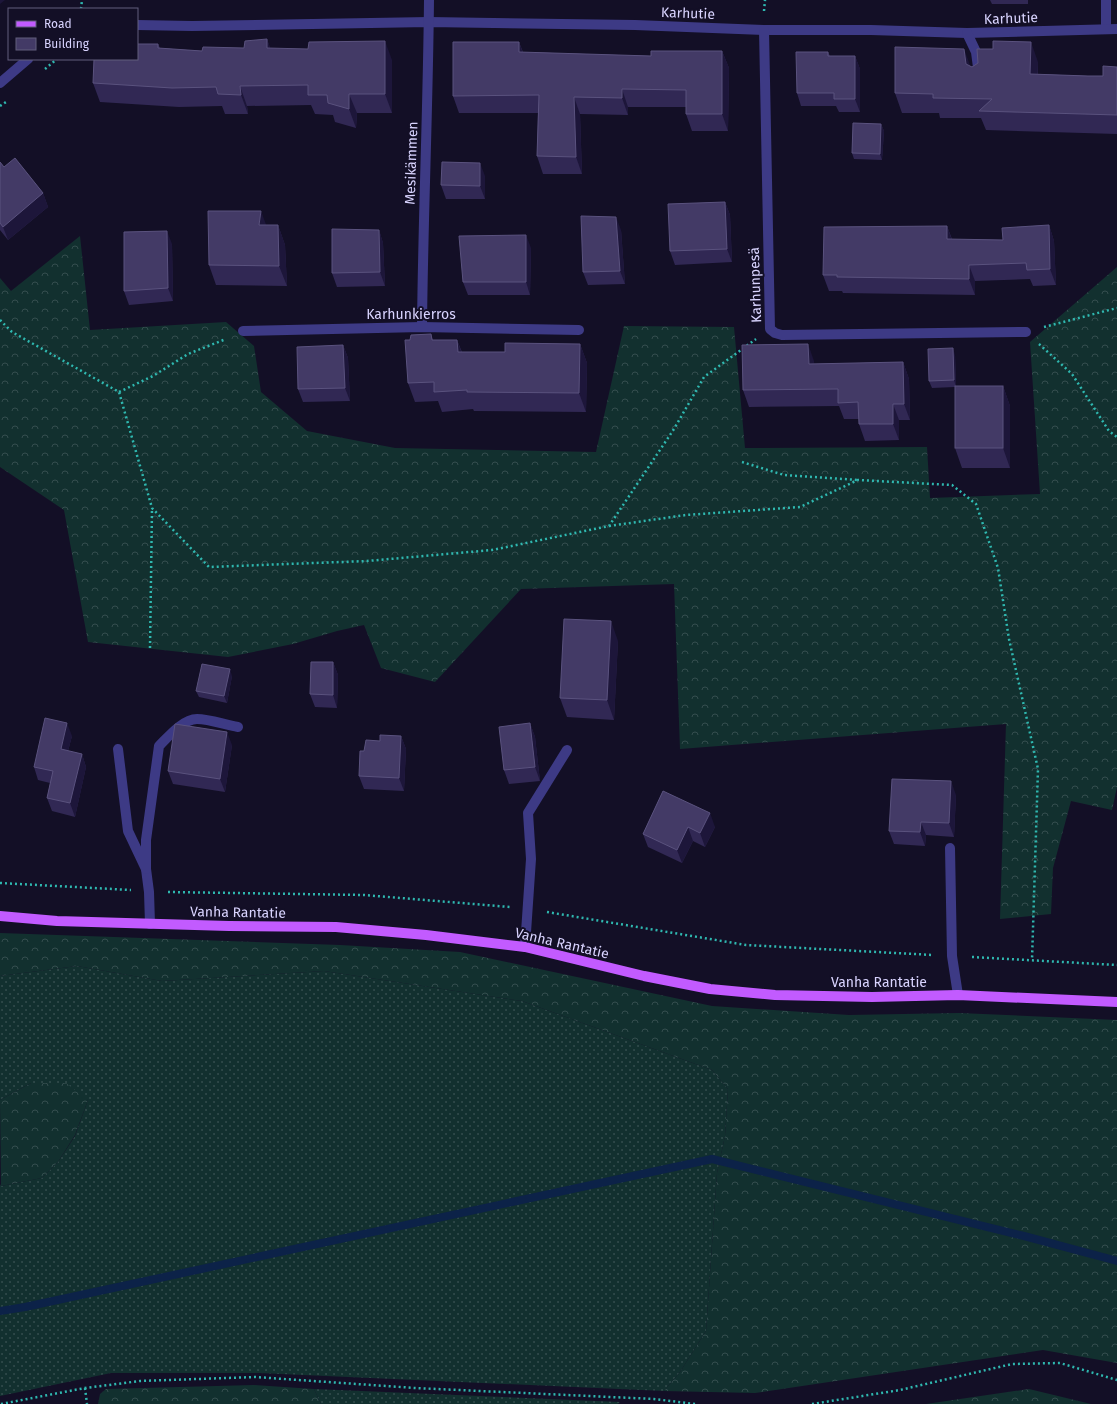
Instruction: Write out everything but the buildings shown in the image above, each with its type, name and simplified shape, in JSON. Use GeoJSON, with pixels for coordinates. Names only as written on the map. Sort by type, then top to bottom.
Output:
{"type":"FeatureCollection","features":[{"type":"Feature","properties":{"kind":"main road","name":"Vanha Rantatie"},"geometry":{"type":"LineString","coordinates":[[0,916],[57,921],[336,927],[434,935],[525,947],[644,976],[710,989],[775,995],[872,997],[958,995],[1117,1002]]}},
{"type":"Feature","properties":{"kind":"street","name":"Mesikämmen"},"geometry":{"type":"LineString","coordinates":[[422,327],[422,230],[430,44],[428,22],[429,0]]}},
{"type":"Feature","properties":{"kind":"street"},"geometry":{"type":"LineString","coordinates":[[1106,0],[1106,30]]}},
{"type":"Feature","properties":{"kind":"street","name":"Karhutie"},"geometry":{"type":"LineString","coordinates":[[138,25],[192,26],[428,22],[635,25],[764,30],[871,30],[967,33],[1117,29]]}},
{"type":"Feature","properties":{"kind":"street","name":"Karhunpesä"},"geometry":{"type":"LineString","coordinates":[[764,30],[770,329],[775,333],[782,335],[1026,332]]}},
{"type":"Feature","properties":{"kind":"street"},"geometry":{"type":"LineString","coordinates":[[967,33],[976,52],[979,80]]}},
{"type":"Feature","properties":{"kind":"street"},"geometry":{"type":"LineString","coordinates":[[0,83],[27,60]]}},
{"type":"Feature","properties":{"kind":"street","name":"Karhunkierros"},"geometry":{"type":"LineString","coordinates":[[243,331],[422,327],[579,330]]}},
{"type":"Feature","properties":{"kind":"street"},"geometry":{"type":"LineString","coordinates":[[150,924],[149,892],[146,869],[146,840],[159,746],[170,735],[188,722],[197,719],[238,727]]}},
{"type":"Feature","properties":{"kind":"street"},"geometry":{"type":"LineString","coordinates":[[118,749],[128,831],[146,869]]}},
{"type":"Feature","properties":{"kind":"street"},"geometry":{"type":"LineString","coordinates":[[525,947],[531,859],[528,813],[567,750]]}},
{"type":"Feature","properties":{"kind":"street"},"geometry":{"type":"LineString","coordinates":[[950,848],[952,956],[958,995]]}},
{"type":"Feature","properties":{"kind":"path"},"geometry":{"type":"LineString","coordinates":[[1026,332],[1117,308]]}},
{"type":"Feature","properties":{"kind":"path"},"geometry":{"type":"LineString","coordinates":[[0,320],[12,332],[119,392],[152,508],[150,648]]}},
{"type":"Feature","properties":{"kind":"path"},"geometry":{"type":"LineString","coordinates":[[609,526],[674,430],[704,377],[770,329]]}},
{"type":"Feature","properties":{"kind":"path"},"geometry":{"type":"LineString","coordinates":[[119,392],[153,376],[188,354],[243,331]]}},
{"type":"Feature","properties":{"kind":"path"},"geometry":{"type":"LineString","coordinates":[[1026,332],[1072,374],[1109,431],[1117,437]]}},
{"type":"Feature","properties":{"kind":"path"},"geometry":{"type":"LineString","coordinates":[[742,462],[784,476],[952,485],[976,504],[998,568],[1010,639],[1038,769],[1032,960]]}},
{"type":"Feature","properties":{"kind":"path"},"geometry":{"type":"LineString","coordinates":[[152,508],[209,566],[367,561],[484,550],[609,526],[686,515],[800,507],[858,480]]}},
{"type":"Feature","properties":{"kind":"path"},"geometry":{"type":"LineString","coordinates":[[0,883],[149,892],[364,895],[527,908],[746,945],[1117,965]]}},
{"type":"Feature","properties":{"kind":"path"},"geometry":{"type":"LineString","coordinates":[[812,1404],[900,1390],[1012,1364],[1060,1363],[1117,1380]]}},
{"type":"Feature","properties":{"kind":"path"},"geometry":{"type":"LineString","coordinates":[[1,1404],[85,1388],[140,1381],[255,1377],[415,1388],[654,1398],[695,1404]]}},
{"type":"Feature","properties":{"kind":"path"},"geometry":{"type":"LineString","coordinates":[[85,1388],[87,1404]]}},
{"type":"Feature","properties":{"kind":"green space"},"geometry":{"type":"Polygon","coordinates":[[[80,236],[90,330],[226,322],[254,346],[261,392],[307,431],[395,448],[596,452],[624,326],[734,327],[745,448],[927,447],[930,498],[1040,494],[1030,342],[1117,267],[1117,787],[1112,810],[1071,801],[1053,868],[1051,914],[1000,919],[1006,724],[680,749],[674,584],[521,589],[435,682],[381,668],[364,625],[293,644],[228,657],[88,642],[64,510],[0,467],[0,278],[11,291],[80,236]]]}},
{"type":"Feature","properties":{"kind":"green space"},"geometry":{"type":"Polygon","coordinates":[[[0,933],[340,945],[460,952],[712,1006],[849,1015],[959,1013],[1117,1020],[1117,1363],[1043,1350],[755,1393],[664,1391],[680,1372],[706,1331],[717,1173],[725,1136],[728,1089],[712,1070],[522,1001],[324,971],[162,981],[77,966],[0,976],[0,933]]]}},
{"type":"Feature","properties":{"kind":"green space"},"geometry":{"type":"Polygon","coordinates":[[[77,966],[162,981],[324,971],[522,1001],[712,1070],[728,1089],[725,1136],[717,1173],[706,1331],[680,1372],[664,1391],[259,1373],[111,1373],[0,1396],[0,1184],[1,1186],[42,1178],[58,1162],[75,1136],[88,1100],[31,1083],[0,1100],[0,976],[77,966]]]}},
{"type":"Feature","properties":{"kind":"green space"},"geometry":{"type":"Polygon","coordinates":[[[31,1083],[66,1083],[88,1100],[75,1135],[58,1162],[42,1178],[1,1186],[0,1100],[31,1083]]]}},
{"type":"Feature","properties":{"kind":"green space"},"geometry":{"type":"Polygon","coordinates":[[[254,1385],[314,1389],[321,1404],[98,1404],[100,1394],[106,1389],[254,1385]]]}},
{"type":"Feature","properties":{"kind":"green space"},"geometry":{"type":"Polygon","coordinates":[[[314,1389],[620,1402],[618,1404],[321,1404],[314,1389]]]}},
{"type":"Feature","properties":{"kind":"green space"},"geometry":{"type":"Polygon","coordinates":[[[1029,1389],[1091,1404],[926,1404],[1029,1389]]]}},
{"type":"Feature","properties":{"kind":"waterway"},"geometry":{"type":"LineString","coordinates":[[0,1311],[25,1307],[712,1159],[1024,1236],[1117,1261]]}}]}
